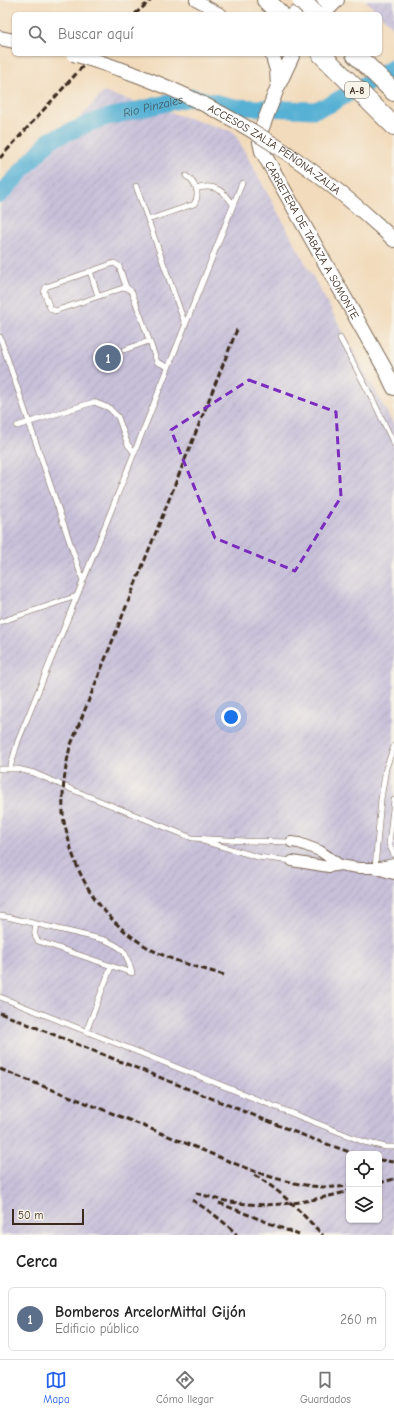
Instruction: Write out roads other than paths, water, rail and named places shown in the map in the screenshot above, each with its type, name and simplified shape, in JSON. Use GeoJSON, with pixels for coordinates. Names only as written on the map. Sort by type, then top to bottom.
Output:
{"type":"FeatureCollection","features":[{"type":"Feature","properties":{"kind":"highway"},"geometry":{"type":"LineString","coordinates":[[266,0],[278,12]]}},
{"type":"Feature","properties":{"kind":"highway","name":"A-8"},"geometry":{"type":"LineString","coordinates":[[323,56],[394,126]]}},
{"type":"Feature","properties":{"kind":"highway","name":"A-8"},"geometry":{"type":"LineString","coordinates":[[358,56],[394,92]]}},
{"type":"Feature","properties":{"kind":"street"},"geometry":{"type":"LineString","coordinates":[[195,0],[218,12]]}},
{"type":"Feature","properties":{"kind":"street"},"geometry":{"type":"LineString","coordinates":[[300,12],[337,0]]}},
{"type":"Feature","properties":{"kind":"street"},"geometry":{"type":"LineString","coordinates":[[306,12],[317,6]]}},
{"type":"Feature","properties":{"kind":"street"},"geometry":{"type":"LineString","coordinates":[[0,38],[12,41]]}},
{"type":"Feature","properties":{"kind":"street","name":"ACCESOS ZALIA PEÑONA-ZALIA"},"geometry":{"type":"LineString","coordinates":[[80,56],[170,88],[245,126],[313,171],[352,201],[394,240]]}},
{"type":"Feature","properties":{"kind":"street","name":"CARRETERA DE TABAZA A SOMONTE"},"geometry":{"type":"LineString","coordinates":[[273,56],[277,70],[277,88]]}},
{"type":"Feature","properties":{"kind":"street","name":"CARRETERA DE TABAZA A SOMONTE"},"geometry":{"type":"LineString","coordinates":[[292,56],[277,88],[260,133],[260,142],[265,159],[385,369],[394,388]]}},
{"type":"Feature","properties":{"kind":"street"},"geometry":{"type":"LineString","coordinates":[[291,842],[299,843],[320,851],[340,865]]}},
{"type":"Feature","properties":{"kind":"street"},"geometry":{"type":"LineString","coordinates":[[292,861],[329,867],[340,865],[358,868],[375,868],[394,864]]}},
{"type":"Feature","properties":{"kind":"street"},"geometry":{"type":"LineString","coordinates":[[375,868],[394,874]]}},
{"type":"Feature","properties":{"kind":"lane"},"geometry":{"type":"LineString","coordinates":[[148,220],[194,204],[198,199],[198,194],[191,179],[186,176]]}},
{"type":"Feature","properties":{"kind":"lane"},"geometry":{"type":"LineString","coordinates":[[10,768],[18,741],[242,183]]}},
{"type":"Feature","properties":{"kind":"lane"},"geometry":{"type":"LineString","coordinates":[[136,186],[185,324]]}},
{"type":"Feature","properties":{"kind":"lane"},"geometry":{"type":"LineString","coordinates":[[196,189],[209,186],[216,188],[228,196],[233,204]]}},
{"type":"Feature","properties":{"kind":"lane"},"geometry":{"type":"LineString","coordinates":[[126,287],[55,311],[50,308],[44,292],[46,286],[114,263],[119,266],[126,287],[132,292],[156,362],[168,367]]}},
{"type":"Feature","properties":{"kind":"lane"},"geometry":{"type":"LineString","coordinates":[[90,271],[98,296]]}},
{"type":"Feature","properties":{"kind":"lane"},"geometry":{"type":"LineString","coordinates":[[0,337],[83,581]]}},
{"type":"Feature","properties":{"kind":"lane"},"geometry":{"type":"LineString","coordinates":[[340,338],[374,402],[394,444]]}},
{"type":"Feature","properties":{"kind":"lane"},"geometry":{"type":"LineString","coordinates":[[124,350],[149,341]]}},
{"type":"Feature","properties":{"kind":"lane"},"geometry":{"type":"LineString","coordinates":[[17,426],[94,402],[109,408],[118,417],[128,445],[134,452]]}},
{"type":"Feature","properties":{"kind":"lane"},"geometry":{"type":"LineString","coordinates":[[0,622],[77,596]]}},
{"type":"Feature","properties":{"kind":"lane"},"geometry":{"type":"LineString","coordinates":[[375,868],[381,799],[386,768],[394,746]]}},
{"type":"Feature","properties":{"kind":"lane"},"geometry":{"type":"LineString","coordinates":[[0,769],[10,768],[34,773],[192,838],[258,857],[292,861]]}},
{"type":"Feature","properties":{"kind":"lane"},"geometry":{"type":"LineString","coordinates":[[394,800],[389,844],[394,855]]}},
{"type":"Feature","properties":{"kind":"lane"},"geometry":{"type":"LineString","coordinates":[[192,838],[291,842]]}},
{"type":"Feature","properties":{"kind":"lane"},"geometry":{"type":"LineString","coordinates":[[0,916],[7,917],[105,940],[116,945],[125,952],[132,973],[38,941],[34,932],[36,924]]}},
{"type":"Feature","properties":{"kind":"lane"},"geometry":{"type":"LineString","coordinates":[[86,1032],[111,967]]}},
{"type":"Feature","properties":{"kind":"lane"},"geometry":{"type":"LineString","coordinates":[[0,997],[364,1142],[386,1147],[394,1147]]}},
{"type":"Feature","properties":{"kind":"waterway","name":"Rio Pinzales"},"geometry":{"type":"LineString","coordinates":[[0,195],[50,140],[100,119],[192,97],[235,107],[314,110],[329,105],[394,67]]}},
{"type":"Feature","properties":{"kind":"railway"},"geometry":{"type":"LineString","coordinates":[[137,12],[151,0]]}},
{"type":"Feature","properties":{"kind":"railway"},"geometry":{"type":"LineString","coordinates":[[0,158],[92,56]]}},
{"type":"Feature","properties":{"kind":"railway"},"geometry":{"type":"LineString","coordinates":[[224,975],[184,963],[156,952],[132,937],[107,913],[96,900],[87,885],[73,854],[63,813],[63,788],[70,747],[238,327]]}},
{"type":"Feature","properties":{"kind":"railway"},"geometry":{"type":"LineString","coordinates":[[0,1013],[310,1138],[347,1151]]}},
{"type":"Feature","properties":{"kind":"railway"},"geometry":{"type":"LineString","coordinates":[[0,1069],[230,1162],[280,1180],[314,1186],[346,1186]]}},
{"type":"Feature","properties":{"kind":"railway"},"geometry":{"type":"LineString","coordinates":[[382,1160],[394,1162]]}},
{"type":"Feature","properties":{"kind":"railway"},"geometry":{"type":"LineString","coordinates":[[254,1175],[282,1195],[323,1235]]}},
{"type":"Feature","properties":{"kind":"railway"},"geometry":{"type":"LineString","coordinates":[[382,1182],[394,1179]]}},
{"type":"Feature","properties":{"kind":"railway"},"geometry":{"type":"LineString","coordinates":[[196,1193],[228,1201],[261,1205],[299,1202],[346,1192]]}},
{"type":"Feature","properties":{"kind":"railway"},"geometry":{"type":"LineString","coordinates":[[192,1200],[216,1216],[237,1235]]}},
{"type":"Feature","properties":{"kind":"railway"},"geometry":{"type":"LineString","coordinates":[[219,1203],[299,1235]]}},
{"type":"Feature","properties":{"kind":"place","name":"Bomberos ArcelorMittal Gijón"},"geometry":{"type":"Point","coordinates":[108,358]}}]}
